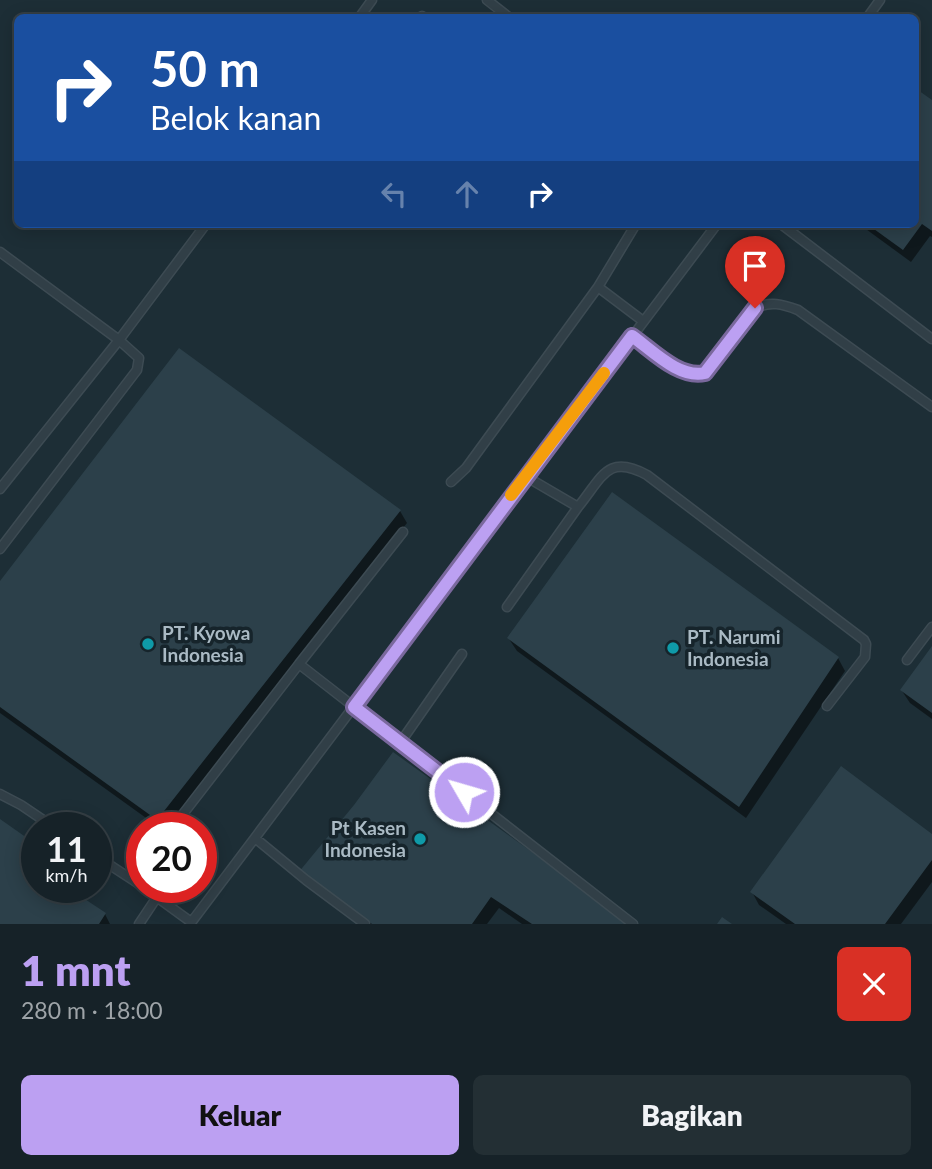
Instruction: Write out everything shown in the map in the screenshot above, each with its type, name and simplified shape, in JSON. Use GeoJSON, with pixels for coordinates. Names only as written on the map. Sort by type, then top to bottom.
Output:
{"type":"FeatureCollection","features":[{"type":"Feature","properties":{"kind":"lane"},"geometry":{"type":"LineString","coordinates":[[487,0],[505,14]]}},
{"type":"Feature","properties":{"kind":"lane"},"geometry":{"type":"LineString","coordinates":[[0,489],[119,340],[203,228]]}},
{"type":"Feature","properties":{"kind":"lane"},"geometry":{"type":"LineString","coordinates":[[451,482],[466,468],[598,287],[634,228]]}},
{"type":"Feature","properties":{"kind":"lane"},"geometry":{"type":"LineString","coordinates":[[165,903],[190,923],[713,228]]}},
{"type":"Feature","properties":{"kind":"lane"},"geometry":{"type":"LineString","coordinates":[[786,228],[932,339]]}},
{"type":"Feature","properties":{"kind":"lane"},"geometry":{"type":"LineString","coordinates":[[0,549],[139,366],[139,358],[119,340],[1,254]]}},
{"type":"Feature","properties":{"kind":"lane"},"geometry":{"type":"LineString","coordinates":[[598,287],[643,321]]}},
{"type":"Feature","properties":{"kind":"lane"},"geometry":{"type":"LineString","coordinates":[[632,336],[685,373],[698,375],[705,373],[755,308],[765,304],[780,304],[798,310],[932,407]]}},
{"type":"Feature","properties":{"kind":"lane"},"geometry":{"type":"LineString","coordinates":[[507,607],[578,507],[610,469],[622,465],[631,466],[647,475],[864,640],[865,657],[827,706]]}},
{"type":"Feature","properties":{"kind":"lane"},"geometry":{"type":"LineString","coordinates":[[525,476],[578,507]]}},
{"type":"Feature","properties":{"kind":"lane"},"geometry":{"type":"LineString","coordinates":[[185,812],[403,532]]}},
{"type":"Feature","properties":{"kind":"lane"},"geometry":{"type":"LineString","coordinates":[[907,660],[932,627]]}},
{"type":"Feature","properties":{"kind":"lane"},"geometry":{"type":"LineString","coordinates":[[400,743],[462,654]]}},
{"type":"Feature","properties":{"kind":"lane"},"geometry":{"type":"LineString","coordinates":[[299,664],[633,924]]}},
{"type":"Feature","properties":{"kind":"lane"},"geometry":{"type":"LineString","coordinates":[[0,794],[32,812]]}},
{"type":"Feature","properties":{"kind":"lane"},"geometry":{"type":"LineString","coordinates":[[255,838],[365,924]]}},
{"type":"Feature","properties":{"kind":"lane"},"geometry":{"type":"LineString","coordinates":[[139,924],[153,903]]}},
{"type":"Feature","properties":{"kind":"building"},"geometry":{"type":"Polygon","coordinates":[[[919,91],[932,100],[932,231],[922,224],[903,250],[873,228],[919,228],[919,91]]]}},
{"type":"Feature","properties":{"kind":"building","name":"PT. Kyowa Indonesia"},"geometry":{"type":"Polygon","coordinates":[[[179,348],[401,510],[163,812],[146,812],[0,707],[0,581],[179,348]]]}},
{"type":"Feature","properties":{"kind":"building","name":"PT. Narumi Indonesia"},"geometry":{"type":"Polygon","coordinates":[[[612,492],[839,657],[739,807],[507,638],[612,492]]]}},
{"type":"Feature","properties":{"kind":"building"},"geometry":{"type":"Polygon","coordinates":[[[932,646],[932,713],[900,690],[932,646]]]}},
{"type":"Feature","properties":{"kind":"building","name":"Pt Kasen Indonesia"},"geometry":{"type":"Polygon","coordinates":[[[393,752],[629,922],[532,924],[491,897],[472,924],[372,924],[298,873],[393,752]]]}},
{"type":"Feature","properties":{"kind":"building"},"geometry":{"type":"Polygon","coordinates":[[[841,766],[932,834],[932,860],[885,924],[795,924],[750,892],[841,766]]]}},
{"type":"Feature","properties":{"kind":"building"},"geometry":{"type":"Polygon","coordinates":[[[0,819],[21,834],[21,903],[91,903],[106,913],[99,924],[0,924],[0,819]]]}},
{"type":"Feature","properties":{"kind":"building"},"geometry":{"type":"Polygon","coordinates":[[[722,917],[732,924],[717,924],[722,917]]]}},
{"type":"Feature","properties":{"kind":"slow traffic"},"geometry":{"type":"LineString","coordinates":[[511,495],[604,373]]}},
{"type":"Feature","properties":{"kind":"place","name":"PT. Kyowa Indonesia"},"geometry":{"type":"Point","coordinates":[148,644]}},
{"type":"Feature","properties":{"kind":"place","name":"PT. Narumi Indonesia"},"geometry":{"type":"Point","coordinates":[673,648]}},
{"type":"Feature","properties":{"kind":"place","name":"Pt Kasen Indonesia"},"geometry":{"type":"Point","coordinates":[420,839]}},
{"type":"Feature","properties":{"kind":"route"},"geometry":{"type":"LineString","coordinates":[[464,792],[354,707],[632,336],[685,373],[698,375],[705,373],[755,308]]}}]}
